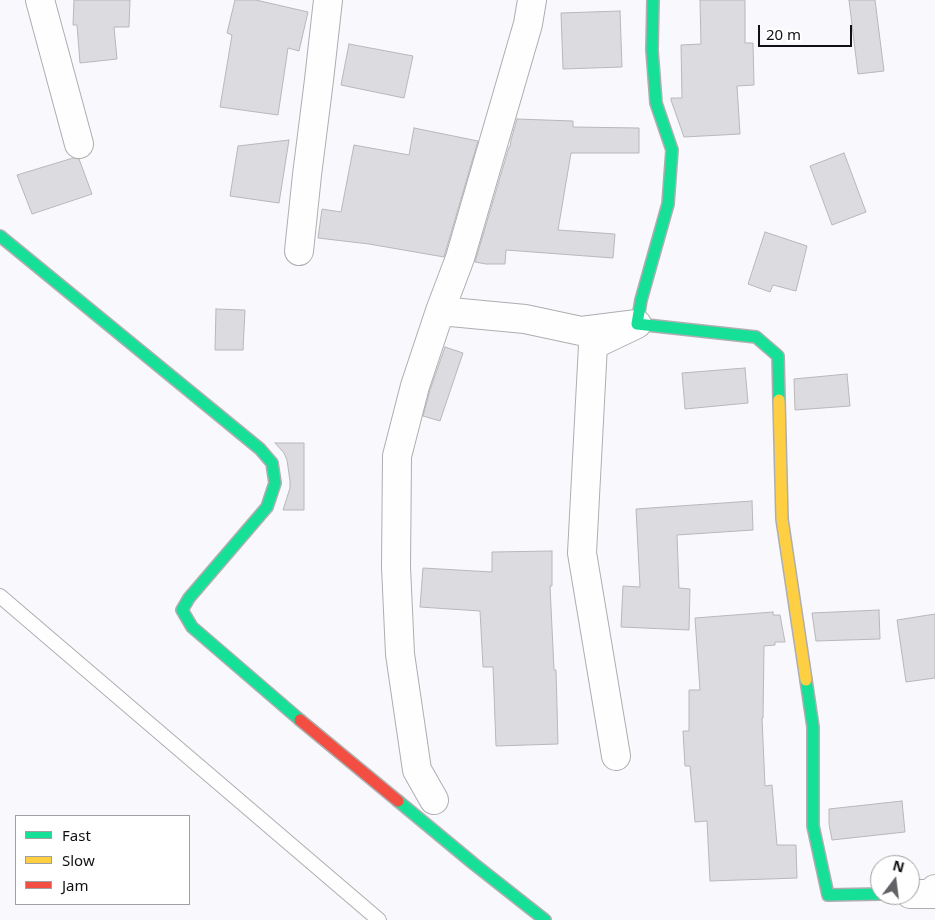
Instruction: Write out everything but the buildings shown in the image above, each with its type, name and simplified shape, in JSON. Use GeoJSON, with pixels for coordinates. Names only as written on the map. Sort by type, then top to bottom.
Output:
{"type":"FeatureCollection","features":[{"type":"Feature","properties":{"kind":"street"},"geometry":{"type":"LineString","coordinates":[[40,0],[79,144]]}},
{"type":"Feature","properties":{"kind":"street"},"geometry":{"type":"LineString","coordinates":[[299,251],[328,0]]}},
{"type":"Feature","properties":{"kind":"street"},"geometry":{"type":"LineString","coordinates":[[434,800],[417,770],[400,654],[396,567],[397,456],[415,386],[440,310],[460,258],[528,24],[532,0]]}},
{"type":"Feature","properties":{"kind":"street"},"geometry":{"type":"LineString","coordinates":[[637,324],[641,300],[668,204],[672,150],[656,103],[652,50],[653,0]]}},
{"type":"Feature","properties":{"kind":"street"},"geometry":{"type":"LineString","coordinates":[[0,236],[260,450],[272,463],[275,482],[266,507],[189,598],[182,610],[192,627],[275,699],[451,845],[545,920]]}},
{"type":"Feature","properties":{"kind":"street"},"geometry":{"type":"LineString","coordinates":[[440,310],[525,319],[581,331],[637,324],[756,337],[778,356],[782,519],[813,727],[813,826],[828,895],[870,894]]}},
{"type":"Feature","properties":{"kind":"street"},"geometry":{"type":"LineString","coordinates":[[616,756],[582,553],[593,345],[637,324]]}},
{"type":"Feature","properties":{"kind":"street"},"geometry":{"type":"LineString","coordinates":[[920,894],[934,894],[935,889]]}},
{"type":"Feature","properties":{"kind":"lane"},"geometry":{"type":"LineString","coordinates":[[0,596],[379,920]]}},
{"type":"Feature","properties":{"kind":"traffic: fast"},"geometry":{"type":"LineString","coordinates":[[653,0],[652,50],[656,103],[672,150],[668,204],[641,300],[637,324],[756,337],[778,356],[779,400]]}},
{"type":"Feature","properties":{"kind":"traffic: fast"},"geometry":{"type":"LineString","coordinates":[[0,236],[260,449],[272,463],[275,483],[267,507],[189,598],[182,610],[192,627],[300,720]]}},
{"type":"Feature","properties":{"kind":"traffic: fast"},"geometry":{"type":"LineString","coordinates":[[806,680],[813,727],[813,826],[828,895],[870,894]]}},
{"type":"Feature","properties":{"kind":"traffic: fast"},"geometry":{"type":"LineString","coordinates":[[398,801],[545,920]]}},
{"type":"Feature","properties":{"kind":"traffic: slow"},"geometry":{"type":"LineString","coordinates":[[779,400],[782,519],[806,680]]}},
{"type":"Feature","properties":{"kind":"traffic: jam"},"geometry":{"type":"LineString","coordinates":[[300,720],[398,801]]}}]}
